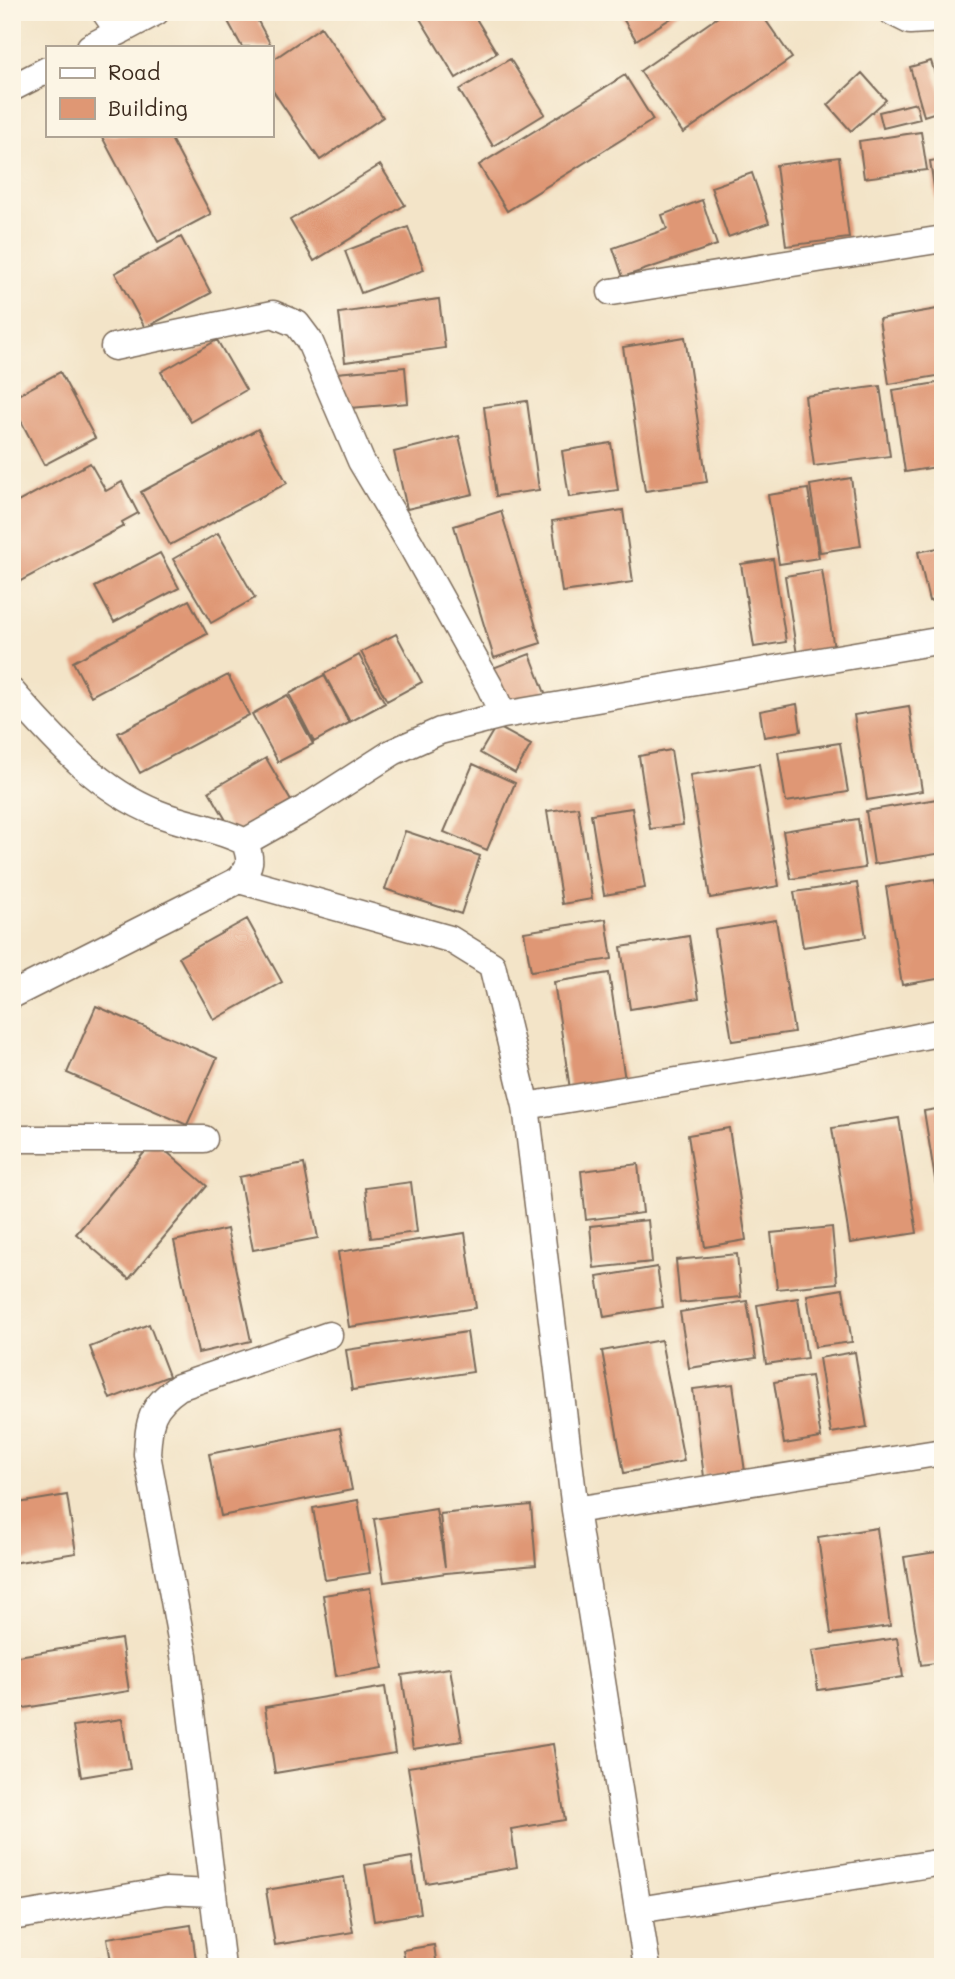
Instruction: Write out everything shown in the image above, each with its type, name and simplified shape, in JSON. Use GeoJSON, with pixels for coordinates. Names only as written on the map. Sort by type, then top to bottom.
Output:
{"type":"FeatureCollection","features":[{"type":"Feature","properties":{"kind":"street"},"geometry":{"type":"LineString","coordinates":[[91,46],[112,22],[156,12]]}},
{"type":"Feature","properties":{"kind":"street"},"geometry":{"type":"LineString","coordinates":[[892,12],[911,21],[942,23]]}},
{"type":"Feature","properties":{"kind":"street"},"geometry":{"type":"LineString","coordinates":[[12,88],[46,70]]}},
{"type":"Feature","properties":{"kind":"street"},"geometry":{"type":"LineString","coordinates":[[611,292],[943,239]]}},
{"type":"Feature","properties":{"kind":"street"},"geometry":{"type":"LineString","coordinates":[[114,347],[273,314],[297,324],[309,340],[361,461],[491,687],[503,715]]}},
{"type":"Feature","properties":{"kind":"street"},"geometry":{"type":"LineString","coordinates":[[245,842],[393,752],[440,731],[503,715],[943,640]]}},
{"type":"Feature","properties":{"kind":"street"},"geometry":{"type":"LineString","coordinates":[[12,692],[62,748],[113,789],[157,813],[232,835],[245,842],[251,859],[248,870],[239,880],[12,995]]}},
{"type":"Feature","properties":{"kind":"street"},"geometry":{"type":"LineString","coordinates":[[239,880],[450,939],[492,965],[526,1106],[575,1510],[647,1967]]}},
{"type":"Feature","properties":{"kind":"street"},"geometry":{"type":"LineString","coordinates":[[526,1106],[809,1059],[943,1032]]}},
{"type":"Feature","properties":{"kind":"street"},"geometry":{"type":"LineString","coordinates":[[12,1139],[204,1139]]}},
{"type":"Feature","properties":{"kind":"street"},"geometry":{"type":"LineString","coordinates":[[222,1967],[184,1655],[147,1454],[150,1420],[162,1399],[179,1387],[329,1335]]}},
{"type":"Feature","properties":{"kind":"street"},"geometry":{"type":"LineString","coordinates":[[575,1510],[943,1452]]}},
{"type":"Feature","properties":{"kind":"street"},"geometry":{"type":"LineString","coordinates":[[638,1910],[943,1862]]}},
{"type":"Feature","properties":{"kind":"street"},"geometry":{"type":"LineString","coordinates":[[12,1917],[166,1891],[213,1893]]}},
{"type":"Feature","properties":{"kind":"building"},"geometry":{"type":"Polygon","coordinates":[[[253,12],[271,46],[241,46],[224,14],[253,12]]]}},
{"type":"Feature","properties":{"kind":"building"},"geometry":{"type":"Polygon","coordinates":[[[416,12],[472,12],[497,53],[456,78],[416,12]]]}},
{"type":"Feature","properties":{"kind":"building"},"geometry":{"type":"Polygon","coordinates":[[[619,12],[681,12],[636,40],[619,12]]]}},
{"type":"Feature","properties":{"kind":"building"},"geometry":{"type":"Polygon","coordinates":[[[725,12],[760,12],[792,58],[683,133],[640,71],[725,12]]]}},
{"type":"Feature","properties":{"kind":"building"},"geometry":{"type":"Polygon","coordinates":[[[321,27],[383,117],[320,160],[273,91],[273,60],[321,27]]]}},
{"type":"Feature","properties":{"kind":"building"},"geometry":{"type":"Polygon","coordinates":[[[510,59],[545,114],[493,146],[459,90],[510,59]]]}},
{"type":"Feature","properties":{"kind":"building"},"geometry":{"type":"Polygon","coordinates":[[[931,61],[943,99],[943,110],[924,116],[910,67],[931,61]]]}},
{"type":"Feature","properties":{"kind":"building"},"geometry":{"type":"Polygon","coordinates":[[[862,73],[886,100],[851,131],[828,105],[862,73]]]}},
{"type":"Feature","properties":{"kind":"building"},"geometry":{"type":"Polygon","coordinates":[[[625,75],[653,120],[507,211],[479,165],[625,75]]]}},
{"type":"Feature","properties":{"kind":"building"},"geometry":{"type":"Polygon","coordinates":[[[916,103],[920,119],[883,128],[879,112],[916,103]]]}},
{"type":"Feature","properties":{"kind":"building"},"geometry":{"type":"Polygon","coordinates":[[[921,132],[927,170],[864,178],[859,141],[921,132]]]}},
{"type":"Feature","properties":{"kind":"building"},"geometry":{"type":"Polygon","coordinates":[[[102,136],[170,136],[211,214],[158,242],[102,136]]]}},
{"type":"Feature","properties":{"kind":"building"},"geometry":{"type":"Polygon","coordinates":[[[839,157],[849,238],[786,246],[776,165],[839,157]]]}},
{"type":"Feature","properties":{"kind":"building"},"geometry":{"type":"Polygon","coordinates":[[[943,159],[943,213],[938,213],[930,161],[943,159]]]}},
{"type":"Feature","properties":{"kind":"building"},"geometry":{"type":"Polygon","coordinates":[[[380,165],[405,205],[314,261],[290,220],[380,165]]]}},
{"type":"Feature","properties":{"kind":"building"},"geometry":{"type":"Polygon","coordinates":[[[752,173],[769,223],[728,237],[711,187],[752,173]]]}},
{"type":"Feature","properties":{"kind":"building"},"geometry":{"type":"Polygon","coordinates":[[[702,200],[717,245],[623,277],[613,248],[667,229],[662,215],[702,200]]]}},
{"type":"Feature","properties":{"kind":"building"},"geometry":{"type":"Polygon","coordinates":[[[408,227],[424,270],[361,293],[345,251],[408,227]]]}},
{"type":"Feature","properties":{"kind":"building"},"geometry":{"type":"Polygon","coordinates":[[[181,237],[211,293],[145,328],[115,273],[181,237]]]}},
{"type":"Feature","properties":{"kind":"building"},"geometry":{"type":"Polygon","coordinates":[[[439,299],[445,348],[345,362],[339,313],[439,299]]]}},
{"type":"Feature","properties":{"kind":"building"},"geometry":{"type":"Polygon","coordinates":[[[943,308],[943,375],[889,384],[879,319],[943,308]]]}},
{"type":"Feature","properties":{"kind":"building"},"geometry":{"type":"Polygon","coordinates":[[[685,337],[707,482],[645,491],[623,347],[685,337]]]}},
{"type":"Feature","properties":{"kind":"building"},"geometry":{"type":"Polygon","coordinates":[[[217,340],[246,390],[191,422],[161,372],[217,340]]]}},
{"type":"Feature","properties":{"kind":"building"},"geometry":{"type":"Polygon","coordinates":[[[405,367],[408,403],[339,409],[336,373],[405,367]]]}},
{"type":"Feature","properties":{"kind":"building"},"geometry":{"type":"Polygon","coordinates":[[[60,372],[95,438],[44,465],[12,404],[12,398],[60,372]]]}},
{"type":"Feature","properties":{"kind":"building"},"geometry":{"type":"Polygon","coordinates":[[[943,382],[943,466],[905,472],[893,390],[943,382]]]}},
{"type":"Feature","properties":{"kind":"building"},"geometry":{"type":"Polygon","coordinates":[[[880,386],[890,456],[814,466],[805,396],[880,386]]]}},
{"type":"Feature","properties":{"kind":"building"},"geometry":{"type":"Polygon","coordinates":[[[527,401],[539,490],[496,496],[484,407],[527,401]]]}},
{"type":"Feature","properties":{"kind":"building"},"geometry":{"type":"Polygon","coordinates":[[[258,429],[287,483],[170,545],[141,492],[258,429]]]}},
{"type":"Feature","properties":{"kind":"building"},"geometry":{"type":"Polygon","coordinates":[[[459,436],[473,494],[407,509],[394,452],[459,436]]]}},
{"type":"Feature","properties":{"kind":"building"},"geometry":{"type":"Polygon","coordinates":[[[611,443],[618,490],[569,497],[562,451],[611,443]]]}},
{"type":"Feature","properties":{"kind":"building"},"geometry":{"type":"Polygon","coordinates":[[[90,463],[106,491],[122,482],[138,513],[122,522],[124,526],[15,584],[12,578],[12,505],[90,463]]]}},
{"type":"Feature","properties":{"kind":"building"},"geometry":{"type":"Polygon","coordinates":[[[851,478],[861,546],[820,552],[810,485],[851,478]]]}},
{"type":"Feature","properties":{"kind":"building"},"geometry":{"type":"Polygon","coordinates":[[[808,489],[819,558],[779,564],[768,495],[808,489]]]}},
{"type":"Feature","properties":{"kind":"building"},"geometry":{"type":"Polygon","coordinates":[[[623,510],[633,582],[562,592],[552,521],[623,510]]]}},
{"type":"Feature","properties":{"kind":"building"},"geometry":{"type":"Polygon","coordinates":[[[501,511],[541,643],[494,658],[454,526],[501,511]]]}},
{"type":"Feature","properties":{"kind":"building"},"geometry":{"type":"Polygon","coordinates":[[[218,533],[255,598],[211,623],[173,559],[218,533]]]}},
{"type":"Feature","properties":{"kind":"building"},"geometry":{"type":"Polygon","coordinates":[[[943,547],[943,598],[929,601],[918,552],[943,547]]]}},
{"type":"Feature","properties":{"kind":"building"},"geometry":{"type":"Polygon","coordinates":[[[160,553],[179,588],[114,622],[95,587],[160,553]]]}},
{"type":"Feature","properties":{"kind":"building"},"geometry":{"type":"Polygon","coordinates":[[[773,559],[786,642],[754,647],[741,564],[773,559]]]}},
{"type":"Feature","properties":{"kind":"building"},"geometry":{"type":"Polygon","coordinates":[[[822,570],[834,649],[797,655],[785,576],[822,570]]]}},
{"type":"Feature","properties":{"kind":"building"},"geometry":{"type":"Polygon","coordinates":[[[189,600],[207,634],[91,696],[73,662],[189,600]]]}},
{"type":"Feature","properties":{"kind":"building"},"geometry":{"type":"Polygon","coordinates":[[[396,634],[422,682],[387,701],[361,652],[396,634]]]}},
{"type":"Feature","properties":{"kind":"building"},"geometry":{"type":"Polygon","coordinates":[[[530,654],[546,696],[509,711],[493,668],[530,654]]]}},
{"type":"Feature","properties":{"kind":"building"},"geometry":{"type":"Polygon","coordinates":[[[359,655],[385,703],[350,722],[324,674],[359,655]]]}},
{"type":"Feature","properties":{"kind":"building"},"geometry":{"type":"Polygon","coordinates":[[[228,675],[249,715],[140,773],[118,733],[228,675]]]}},
{"type":"Feature","properties":{"kind":"building"},"geometry":{"type":"Polygon","coordinates":[[[324,675],[349,723],[314,742],[289,694],[324,675]]]}},
{"type":"Feature","properties":{"kind":"building"},"geometry":{"type":"Polygon","coordinates":[[[287,695],[313,744],[278,762],[252,714],[287,695]]]}},
{"type":"Feature","properties":{"kind":"building"},"geometry":{"type":"Polygon","coordinates":[[[797,704],[801,731],[764,737],[760,711],[797,704]]]}},
{"type":"Feature","properties":{"kind":"building"},"geometry":{"type":"Polygon","coordinates":[[[909,706],[922,791],[867,800],[854,715],[909,706]]]}},
{"type":"Feature","properties":{"kind":"building"},"geometry":{"type":"Polygon","coordinates":[[[496,726],[531,745],[515,773],[480,753],[496,726]]]}},
{"type":"Feature","properties":{"kind":"building"},"geometry":{"type":"Polygon","coordinates":[[[840,743],[848,792],[786,802],[778,752],[840,743]]]}},
{"type":"Feature","properties":{"kind":"building"},"geometry":{"type":"Polygon","coordinates":[[[671,750],[683,825],[650,829],[639,756],[671,750]]]}},
{"type":"Feature","properties":{"kind":"building"},"geometry":{"type":"Polygon","coordinates":[[[266,758],[291,801],[234,834],[209,791],[266,758]]]}},
{"type":"Feature","properties":{"kind":"building"},"geometry":{"type":"Polygon","coordinates":[[[473,764],[515,783],[487,850],[444,832],[473,764]]]}},
{"type":"Feature","properties":{"kind":"building"},"geometry":{"type":"Polygon","coordinates":[[[759,764],[779,886],[710,898],[690,775],[759,764]]]}},
{"type":"Feature","properties":{"kind":"building"},"geometry":{"type":"Polygon","coordinates":[[[937,799],[943,853],[874,864],[866,811],[937,799]]]}},
{"type":"Feature","properties":{"kind":"building"},"geometry":{"type":"Polygon","coordinates":[[[578,807],[592,899],[562,904],[547,811],[578,807]]]}},
{"type":"Feature","properties":{"kind":"building"},"geometry":{"type":"Polygon","coordinates":[[[632,808],[645,888],[604,895],[591,814],[632,808]]]}},
{"type":"Feature","properties":{"kind":"building"},"geometry":{"type":"Polygon","coordinates":[[[858,819],[865,868],[791,879],[783,831],[858,819]]]}},
{"type":"Feature","properties":{"kind":"building"},"geometry":{"type":"Polygon","coordinates":[[[405,831],[480,856],[461,914],[385,889],[405,831]]]}},
{"type":"Feature","properties":{"kind":"building"},"geometry":{"type":"Polygon","coordinates":[[[935,879],[943,924],[943,978],[902,985],[886,887],[935,879]]]}},
{"type":"Feature","properties":{"kind":"building"},"geometry":{"type":"Polygon","coordinates":[[[857,883],[866,937],[803,947],[794,892],[857,883]]]}},
{"type":"Feature","properties":{"kind":"building"},"geometry":{"type":"Polygon","coordinates":[[[247,919],[282,982],[214,1020],[179,957],[247,919]]]}},
{"type":"Feature","properties":{"kind":"building"},"geometry":{"type":"Polygon","coordinates":[[[606,919],[612,959],[531,971],[524,932],[606,919]]]}},
{"type":"Feature","properties":{"kind":"building"},"geometry":{"type":"Polygon","coordinates":[[[776,920],[794,1032],[732,1041],[715,930],[776,920]]]}},
{"type":"Feature","properties":{"kind":"building"},"geometry":{"type":"Polygon","coordinates":[[[689,936],[699,998],[630,1009],[621,947],[689,936]]]}},
{"type":"Feature","properties":{"kind":"building"},"geometry":{"type":"Polygon","coordinates":[[[609,973],[625,1080],[570,1089],[554,982],[609,973]]]}},
{"type":"Feature","properties":{"kind":"building"},"geometry":{"type":"Polygon","coordinates":[[[96,1006],[217,1058],[187,1125],[67,1073],[96,1006]]]}},
{"type":"Feature","properties":{"kind":"building"},"geometry":{"type":"Polygon","coordinates":[[[943,1108],[943,1184],[936,1185],[924,1111],[943,1108]]]}},
{"type":"Feature","properties":{"kind":"building"},"geometry":{"type":"Polygon","coordinates":[[[899,1118],[917,1233],[850,1243],[832,1128],[899,1118]]]}},
{"type":"Feature","properties":{"kind":"building"},"geometry":{"type":"Polygon","coordinates":[[[729,1128],[746,1240],[705,1247],[688,1135],[729,1128]]]}},
{"type":"Feature","properties":{"kind":"building"},"geometry":{"type":"Polygon","coordinates":[[[154,1141],[207,1186],[129,1279],[76,1234],[154,1141]]]}},
{"type":"Feature","properties":{"kind":"building"},"geometry":{"type":"Polygon","coordinates":[[[304,1164],[318,1238],[253,1250],[239,1177],[304,1164]]]}},
{"type":"Feature","properties":{"kind":"building"},"geometry":{"type":"Polygon","coordinates":[[[638,1164],[643,1213],[586,1220],[581,1171],[638,1164]]]}},
{"type":"Feature","properties":{"kind":"building"},"geometry":{"type":"Polygon","coordinates":[[[411,1182],[417,1232],[371,1238],[365,1188],[411,1182]]]}},
{"type":"Feature","properties":{"kind":"building"},"geometry":{"type":"Polygon","coordinates":[[[648,1220],[652,1262],[594,1268],[590,1226],[648,1220]]]}},
{"type":"Feature","properties":{"kind":"building"},"geometry":{"type":"Polygon","coordinates":[[[832,1227],[837,1283],[777,1289],[771,1233],[832,1227]]]}},
{"type":"Feature","properties":{"kind":"building"},"geometry":{"type":"Polygon","coordinates":[[[227,1229],[251,1341],[198,1353],[174,1241],[227,1229]]]}},
{"type":"Feature","properties":{"kind":"building"},"geometry":{"type":"Polygon","coordinates":[[[465,1233],[476,1308],[349,1327],[338,1252],[465,1233]]]}},
{"type":"Feature","properties":{"kind":"building"},"geometry":{"type":"Polygon","coordinates":[[[737,1254],[741,1297],[680,1303],[676,1260],[737,1254]]]}},
{"type":"Feature","properties":{"kind":"building"},"geometry":{"type":"Polygon","coordinates":[[[657,1267],[663,1307],[604,1317],[597,1277],[657,1267]]]}},
{"type":"Feature","properties":{"kind":"building"},"geometry":{"type":"Polygon","coordinates":[[[843,1289],[852,1342],[815,1347],[807,1295],[843,1289]]]}},
{"type":"Feature","properties":{"kind":"building"},"geometry":{"type":"Polygon","coordinates":[[[798,1298],[807,1358],[766,1364],[757,1305],[798,1298]]]}},
{"type":"Feature","properties":{"kind":"building"},"geometry":{"type":"Polygon","coordinates":[[[747,1301],[756,1358],[689,1368],[680,1312],[747,1301]]]}},
{"type":"Feature","properties":{"kind":"building"},"geometry":{"type":"Polygon","coordinates":[[[149,1324],[169,1376],[110,1399],[90,1347],[149,1324]]]}},
{"type":"Feature","properties":{"kind":"building"},"geometry":{"type":"Polygon","coordinates":[[[467,1332],[473,1372],[352,1390],[346,1350],[467,1332]]]}},
{"type":"Feature","properties":{"kind":"building"},"geometry":{"type":"Polygon","coordinates":[[[661,1340],[684,1461],[624,1473],[602,1351],[661,1340]]]}},
{"type":"Feature","properties":{"kind":"building"},"geometry":{"type":"Polygon","coordinates":[[[855,1352],[867,1427],[831,1433],[819,1358],[855,1352]]]}},
{"type":"Feature","properties":{"kind":"building"},"geometry":{"type":"Polygon","coordinates":[[[811,1376],[821,1438],[784,1444],[774,1382],[811,1376]]]}},
{"type":"Feature","properties":{"kind":"building"},"geometry":{"type":"Polygon","coordinates":[[[733,1384],[745,1472],[704,1477],[693,1389],[733,1384]]]}},
{"type":"Feature","properties":{"kind":"building"},"geometry":{"type":"Polygon","coordinates":[[[340,1428],[352,1490],[221,1516],[209,1454],[340,1428]]]}},
{"type":"Feature","properties":{"kind":"building"},"geometry":{"type":"Polygon","coordinates":[[[67,1495],[76,1553],[12,1563],[12,1504],[67,1495]]]}},
{"type":"Feature","properties":{"kind":"building"},"geometry":{"type":"Polygon","coordinates":[[[358,1500],[370,1573],[325,1580],[313,1508],[358,1500]]]}},
{"type":"Feature","properties":{"kind":"building"},"geometry":{"type":"Polygon","coordinates":[[[531,1505],[536,1565],[384,1582],[374,1519],[436,1509],[445,1567],[440,1514],[531,1505]]]}},
{"type":"Feature","properties":{"kind":"building"},"geometry":{"type":"Polygon","coordinates":[[[877,1528],[890,1626],[831,1634],[818,1537],[877,1528]]]}},
{"type":"Feature","properties":{"kind":"building"},"geometry":{"type":"Polygon","coordinates":[[[943,1551],[943,1662],[921,1665],[904,1557],[943,1551]]]}},
{"type":"Feature","properties":{"kind":"building"},"geometry":{"type":"Polygon","coordinates":[[[370,1588],[383,1668],[336,1676],[323,1595],[370,1588]]]}},
{"type":"Feature","properties":{"kind":"building"},"geometry":{"type":"Polygon","coordinates":[[[897,1638],[903,1677],[818,1690],[812,1651],[897,1638]]]}},
{"type":"Feature","properties":{"kind":"building"},"geometry":{"type":"Polygon","coordinates":[[[121,1639],[129,1691],[12,1710],[12,1657],[121,1639]]]}},
{"type":"Feature","properties":{"kind":"building"},"geometry":{"type":"Polygon","coordinates":[[[450,1668],[462,1741],[413,1749],[402,1675],[450,1668]]]}},
{"type":"Feature","properties":{"kind":"building"},"geometry":{"type":"Polygon","coordinates":[[[385,1687],[395,1753],[275,1773],[265,1707],[385,1687]]]}},
{"type":"Feature","properties":{"kind":"building"},"geometry":{"type":"Polygon","coordinates":[[[122,1719],[130,1769],[81,1777],[73,1726],[122,1719]]]}},
{"type":"Feature","properties":{"kind":"building"},"geometry":{"type":"Polygon","coordinates":[[[553,1744],[565,1820],[511,1829],[517,1867],[426,1883],[408,1767],[553,1744]]]}},
{"type":"Feature","properties":{"kind":"building"},"geometry":{"type":"Polygon","coordinates":[[[412,1857],[421,1913],[374,1921],[365,1865],[412,1857]]]}},
{"type":"Feature","properties":{"kind":"building"},"geometry":{"type":"Polygon","coordinates":[[[344,1877],[353,1932],[275,1945],[266,1890],[344,1877]]]}},
{"type":"Feature","properties":{"kind":"building"},"geometry":{"type":"Polygon","coordinates":[[[191,1925],[197,1967],[112,1967],[107,1938],[191,1925]]]}},
{"type":"Feature","properties":{"kind":"building"},"geometry":{"type":"Polygon","coordinates":[[[434,1945],[437,1967],[406,1967],[403,1950],[434,1945]]]}},
{"type":"Feature","properties":{"kind":"building"},"geometry":{"type":"Polygon","coordinates":[[[99,1959],[100,1967],[63,1965],[99,1959]]]}}]}
